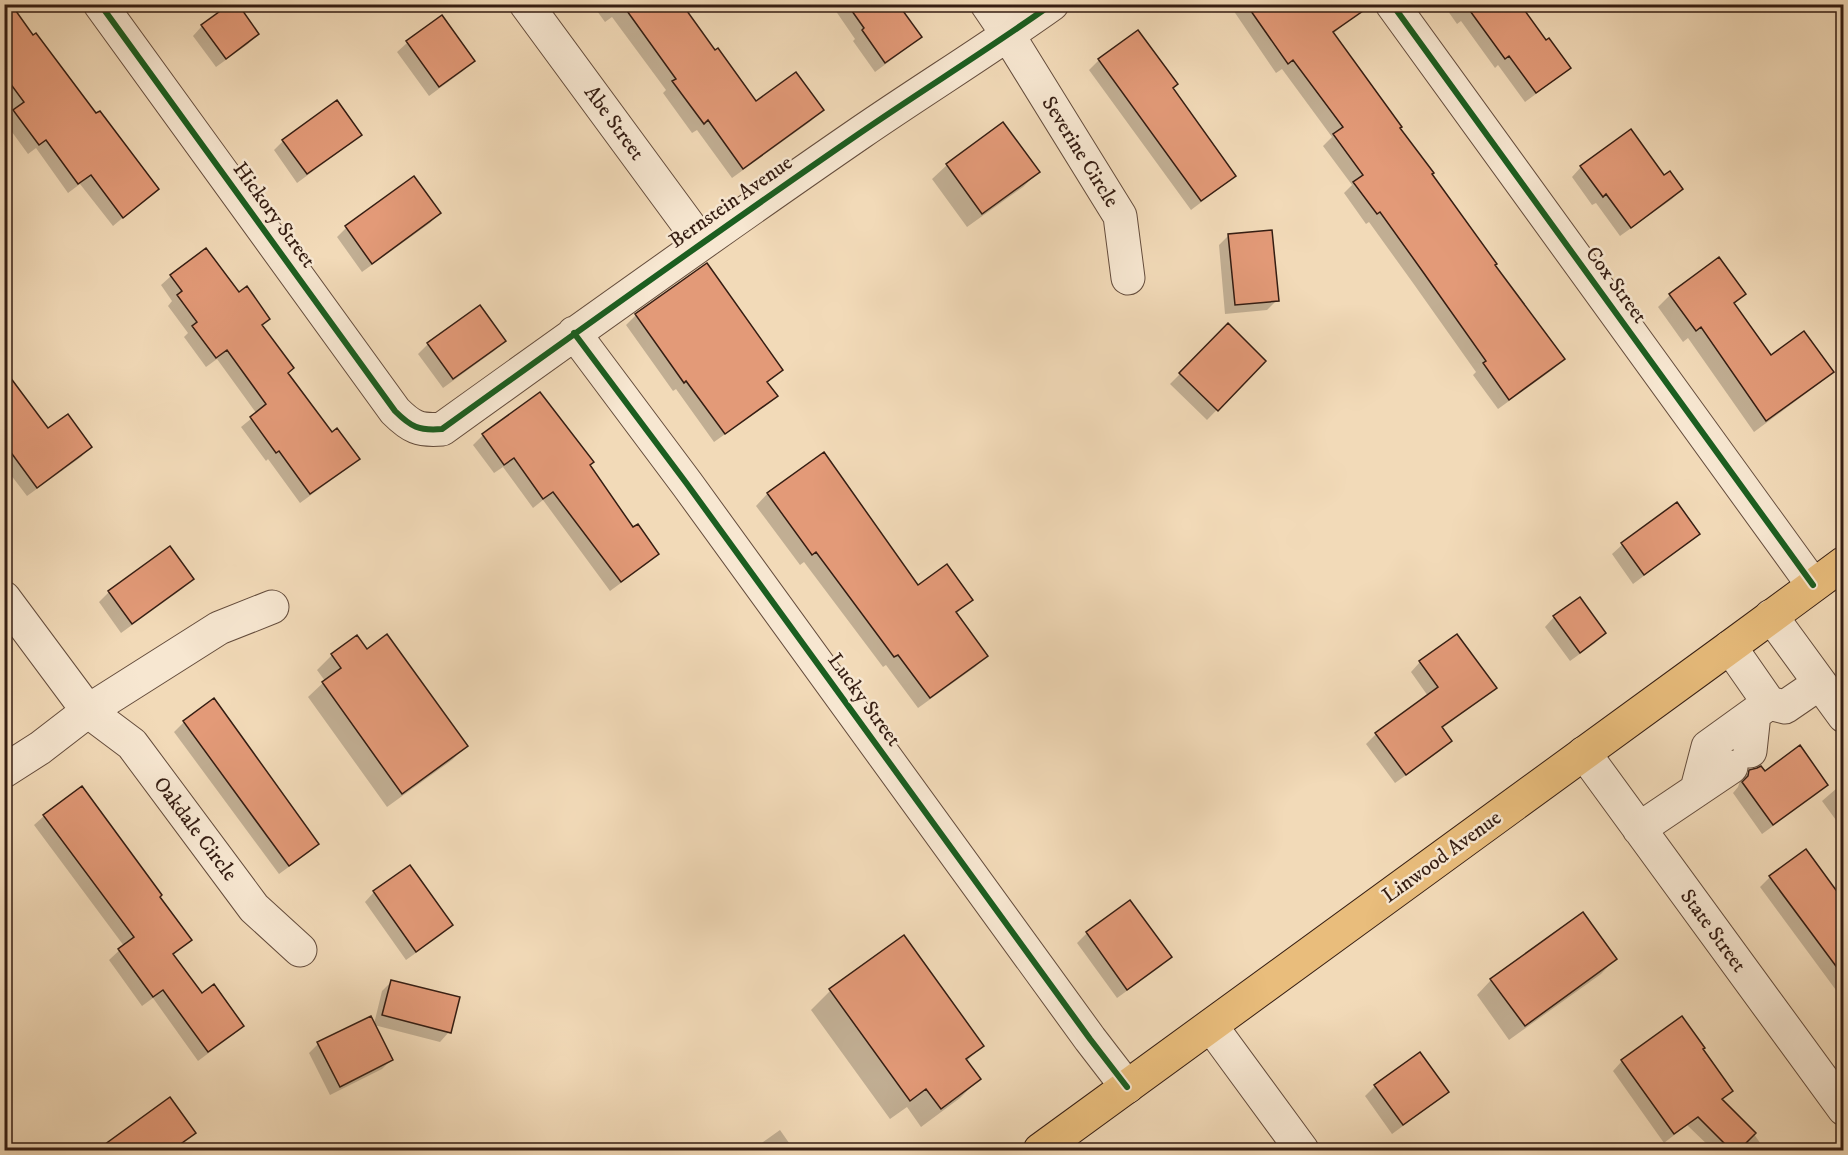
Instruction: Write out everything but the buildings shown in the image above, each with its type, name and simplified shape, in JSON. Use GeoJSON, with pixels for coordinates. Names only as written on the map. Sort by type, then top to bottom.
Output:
{"type":"FeatureCollection","features":[{"type":"Feature","properties":{"kind":"main road","name":"Linwood Avenue"},"geometry":{"type":"LineString","coordinates":[[1040,1150],[1844,562]]}},
{"type":"Feature","properties":{"kind":"street","name":"Abe Street"},"geometry":{"type":"LineString","coordinates":[[526,4],[701,242]]}},
{"type":"Feature","properties":{"kind":"street","name":"Severine Circle"},"geometry":{"type":"LineString","coordinates":[[987,4],[1120,216],[1128,278]]}},
{"type":"Feature","properties":{"kind":"street","name":"Bernstein Avenue"},"geometry":{"type":"LineString","coordinates":[[431,430],[442,429],[701,242],[1052,4]]}},
{"type":"Feature","properties":{"kind":"street","name":"Cox Street"},"geometry":{"type":"LineString","coordinates":[[1392,4],[1813,585]]}},
{"type":"Feature","properties":{"kind":"street","name":"Hickory Street"},"geometry":{"type":"LineString","coordinates":[[107,7],[395,411],[407,424],[422,430],[431,430]]}},
{"type":"Feature","properties":{"kind":"street","name":"Lucky Street"},"geometry":{"type":"LineString","coordinates":[[574,333],[1127,1087]]}},
{"type":"Feature","properties":{"kind":"street","name":"Oakdale Circle"},"geometry":{"type":"LineString","coordinates":[[4,598],[88,711],[132,744],[254,908],[300,950]]}},
{"type":"Feature","properties":{"kind":"street"},"geometry":{"type":"LineString","coordinates":[[4,771],[40,748],[88,711],[219,628],[272,607]]}},
{"type":"Feature","properties":{"kind":"street"},"geometry":{"type":"LineString","coordinates":[[1771,616],[1844,716]]}},
{"type":"Feature","properties":{"kind":"street"},"geometry":{"type":"LineString","coordinates":[[1730,647],[1762,708]]}},
{"type":"Feature","properties":{"kind":"street"},"geometry":{"type":"LineString","coordinates":[[1697,789],[1708,747],[1762,708],[1785,707],[1820,683]]}},
{"type":"Feature","properties":{"kind":"street"},"geometry":{"type":"LineString","coordinates":[[1639,830],[1741,759],[1762,708]]}},
{"type":"Feature","properties":{"kind":"street","name":"State Street"},"geometry":{"type":"LineString","coordinates":[[1584,753],[1844,1109]]}},
{"type":"Feature","properties":{"kind":"street"},"geometry":{"type":"LineString","coordinates":[[1211,1026],[1302,1150]]}},
{"type":"Feature","properties":{"kind":"cycle path"},"geometry":{"type":"LineString","coordinates":[[100,4],[395,411],[416,427],[434,429],[442,429],[807,169],[1052,4]]}},
{"type":"Feature","properties":{"kind":"cycle path"},"geometry":{"type":"LineString","coordinates":[[1392,4],[1813,585]]}},
{"type":"Feature","properties":{"kind":"cycle path"},"geometry":{"type":"LineString","coordinates":[[574,333],[687,484],[1127,1087]]}}]}
